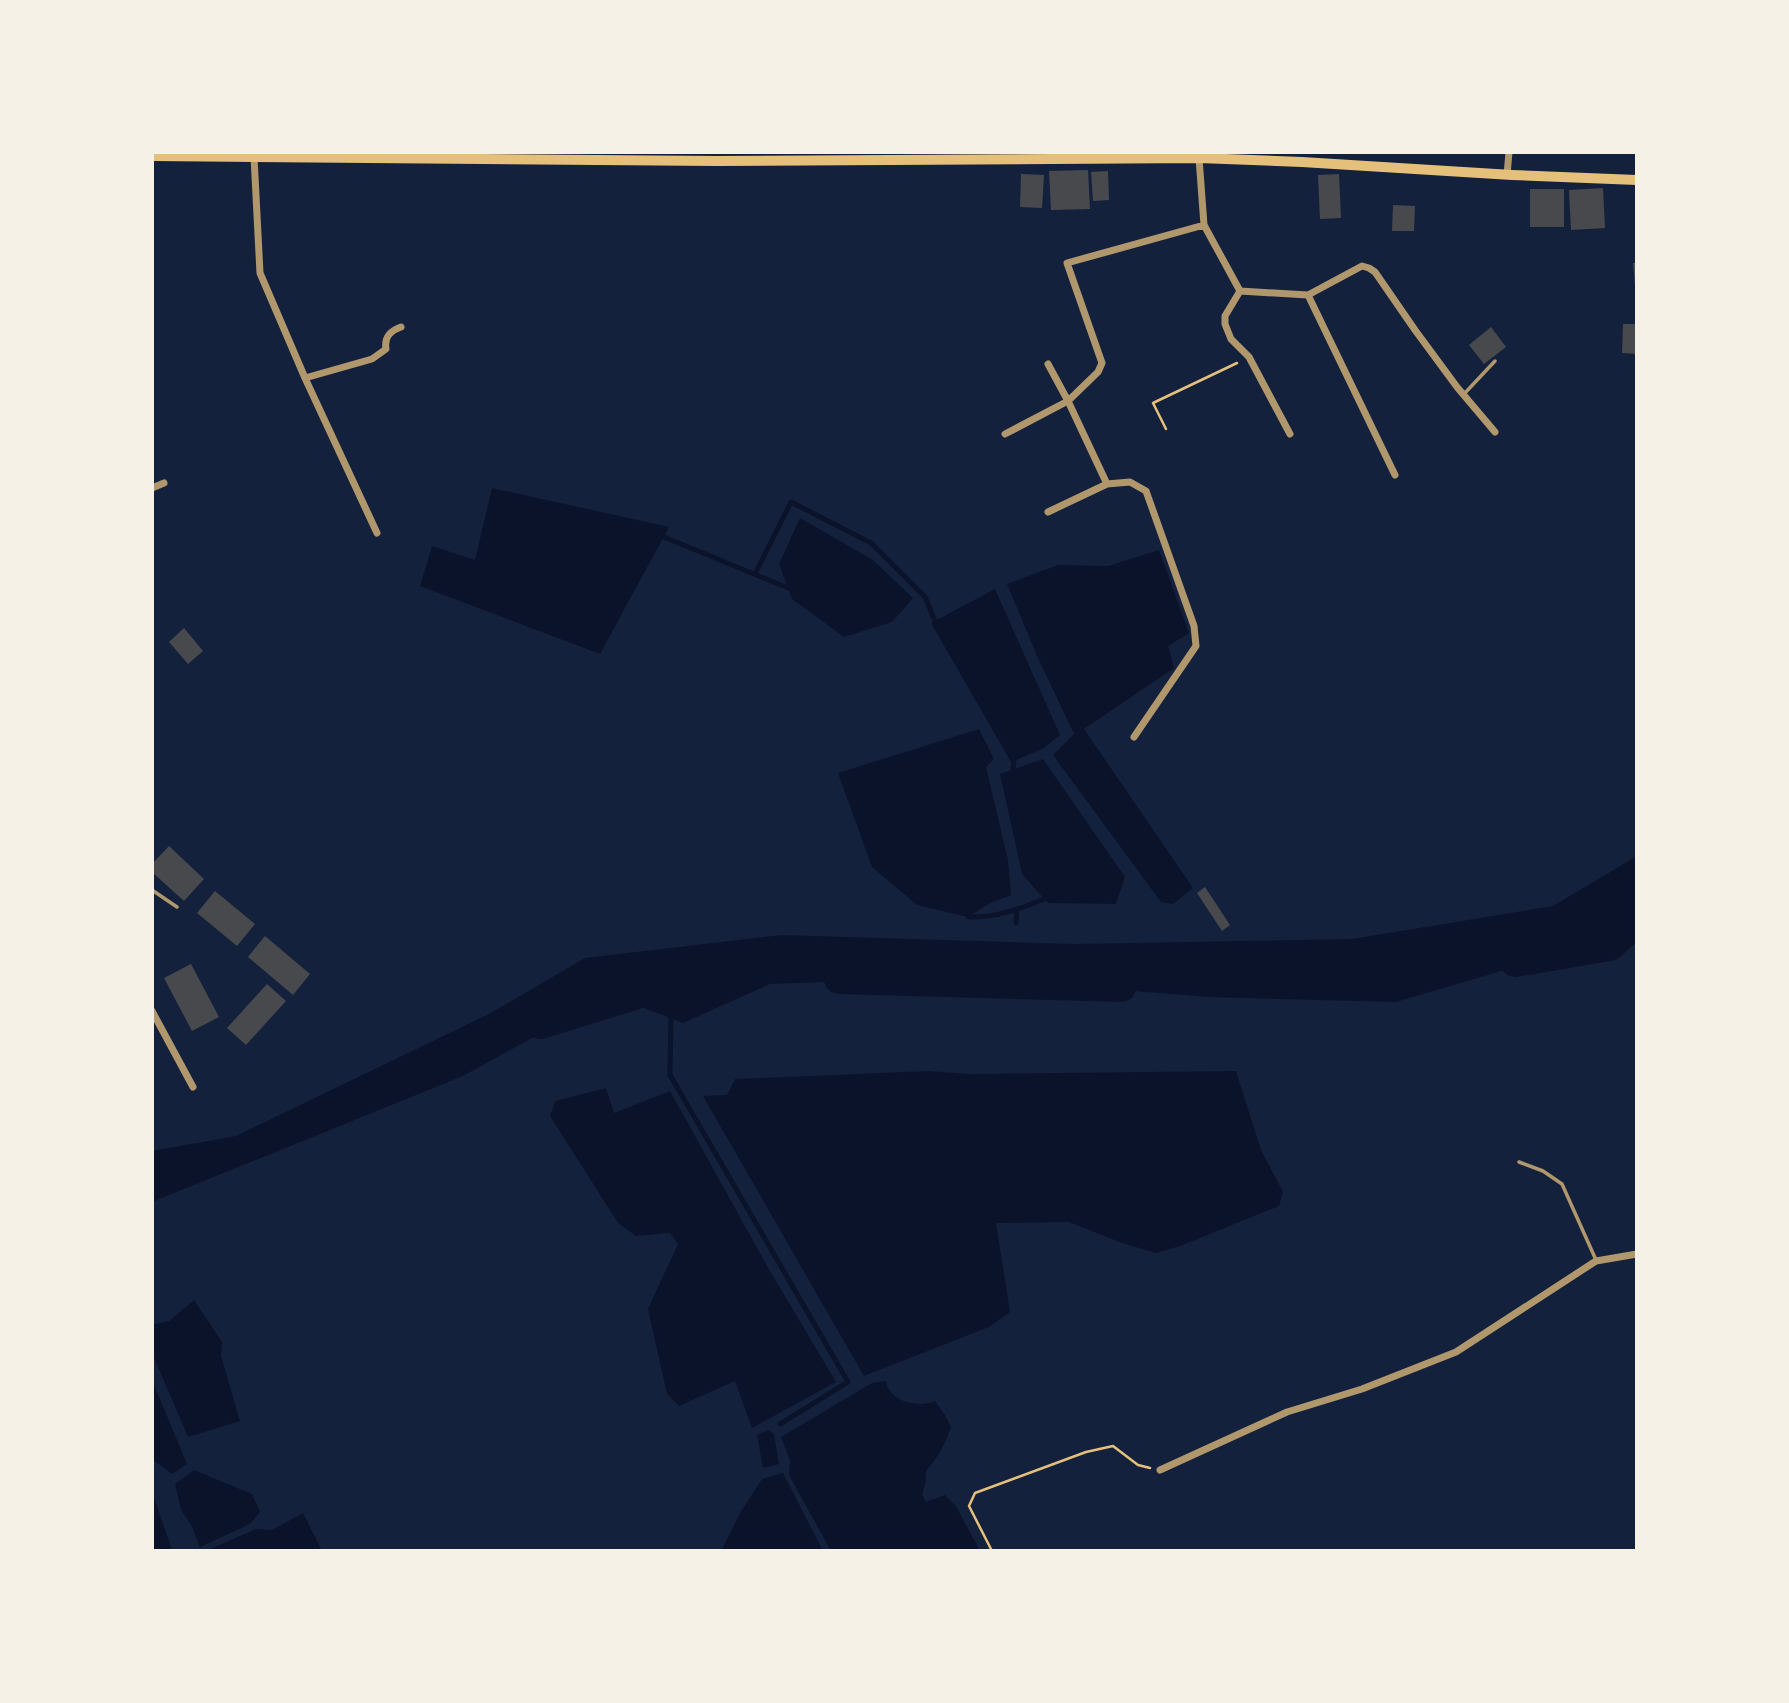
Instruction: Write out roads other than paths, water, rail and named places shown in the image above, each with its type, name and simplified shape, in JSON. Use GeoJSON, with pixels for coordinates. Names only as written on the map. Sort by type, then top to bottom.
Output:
{"type":"FeatureCollection","features":[{"type":"Feature","properties":{"kind":"main road"},"geometry":{"type":"LineString","coordinates":[[152,156],[717,161],[1278,156],[1507,175],[1637,180]]}},
{"type":"Feature","properties":{"kind":"street"},"geometry":{"type":"LineString","coordinates":[[1507,175],[1509,152]]}},
{"type":"Feature","properties":{"kind":"street"},"geometry":{"type":"LineString","coordinates":[[254,157],[260,273],[376,533]]}},
{"type":"Feature","properties":{"kind":"street"},"geometry":{"type":"LineString","coordinates":[[1199,158],[1204,225],[1240,291]]}},
{"type":"Feature","properties":{"kind":"street"},"geometry":{"type":"LineString","coordinates":[[1005,434],[1068,401],[1098,372],[1102,363],[1067,263],[1204,225]]}},
{"type":"Feature","properties":{"kind":"street"},"geometry":{"type":"LineString","coordinates":[[1240,291],[1308,295],[1362,266],[1369,268],[1375,272],[1457,387],[1495,432]]}},
{"type":"Feature","properties":{"kind":"street"},"geometry":{"type":"LineString","coordinates":[[1240,291],[1225,316],[1225,324],[1231,340],[1249,358],[1290,434]]}},
{"type":"Feature","properties":{"kind":"street"},"geometry":{"type":"LineString","coordinates":[[1308,295],[1395,475]]}},
{"type":"Feature","properties":{"kind":"street"},"geometry":{"type":"LineString","coordinates":[[305,378],[372,359],[386,349],[387,335],[401,327]]}},
{"type":"Feature","properties":{"kind":"street"},"geometry":{"type":"LineString","coordinates":[[1048,364],[1107,484]]}},
{"type":"Feature","properties":{"kind":"street"},"geometry":{"type":"LineString","coordinates":[[1048,512],[1107,484],[1130,482],[1146,491],[1194,626],[1196,646],[1134,737]]}},
{"type":"Feature","properties":{"kind":"street"},"geometry":{"type":"LineString","coordinates":[[152,488],[164,483]]}},
{"type":"Feature","properties":{"kind":"street"},"geometry":{"type":"LineString","coordinates":[[152,1011],[193,1087]]}},
{"type":"Feature","properties":{"kind":"street"},"geometry":{"type":"LineString","coordinates":[[1160,1470],[1287,1412],[1362,1389],[1456,1352],[1597,1261],[1637,1254]]}},
{"type":"Feature","properties":{"kind":"lane"},"geometry":{"type":"LineString","coordinates":[[1464,394],[1495,361]]}},
{"type":"Feature","properties":{"kind":"lane"},"geometry":{"type":"LineString","coordinates":[[152,890],[177,906]]}},
{"type":"Feature","properties":{"kind":"lane"},"geometry":{"type":"LineString","coordinates":[[1519,1162],[1543,1171],[1562,1184],[1597,1261]]}},
{"type":"Feature","properties":{"kind":"water"},"geometry":{"type":"Polygon","coordinates":[[[492,488],[669,527],[600,654],[420,586],[432,546],[475,560],[492,488]]]}},
{"type":"Feature","properties":{"kind":"water"},"geometry":{"type":"Polygon","coordinates":[[[800,518],[873,560],[913,598],[892,622],[844,637],[792,599],[779,564],[800,518]]]}},
{"type":"Feature","properties":{"kind":"water"},"geometry":{"type":"Polygon","coordinates":[[[1159,550],[1189,633],[1168,646],[1174,668],[1084,729],[1193,888],[1173,904],[1161,902],[1053,755],[1074,734],[1007,584],[1058,565],[1108,566],[1159,550]]]}},
{"type":"Feature","properties":{"kind":"water"},"geometry":{"type":"Polygon","coordinates":[[[995,589],[1060,735],[1044,748],[1011,762],[931,623],[995,589]]]}},
{"type":"Feature","properties":{"kind":"water"},"geometry":{"type":"Polygon","coordinates":[[[979,729],[994,759],[986,767],[1008,860],[1011,895],[990,903],[968,917],[917,905],[872,867],[838,773],[979,729]]]}},
{"type":"Feature","properties":{"kind":"water"},"geometry":{"type":"Polygon","coordinates":[[[1043,759],[1125,877],[1116,904],[1048,903],[1022,874],[1000,774],[1043,759]]]}},
{"type":"Feature","properties":{"kind":"water"},"geometry":{"type":"Polygon","coordinates":[[[1637,856],[1637,926],[1603,941],[1396,1002],[1207,997],[964,977],[770,984],[683,1023],[610,995],[463,1076],[152,1202],[152,1151],[236,1136],[489,1014],[585,958],[781,935],[1075,944],[1352,939],[1553,906],[1637,856]]]}},
{"type":"Feature","properties":{"kind":"water"},"geometry":{"type":"Polygon","coordinates":[[[928,1071],[969,1074],[1236,1071],[1261,1150],[1283,1192],[1279,1206],[1156,1253],[1069,1222],[996,1223],[1010,1312],[989,1327],[864,1376],[703,1096],[727,1095],[735,1079],[928,1071]]]}},
{"type":"Feature","properties":{"kind":"water"},"geometry":{"type":"Polygon","coordinates":[[[606,1088],[614,1113],[670,1091],[767,1266],[836,1382],[752,1428],[735,1381],[679,1406],[667,1394],[648,1309],[678,1244],[670,1233],[636,1236],[618,1223],[550,1116],[555,1101],[606,1088]]]}},
{"type":"Feature","properties":{"kind":"water"},"geometry":{"type":"Polygon","coordinates":[[[194,1300],[222,1342],[221,1356],[240,1421],[188,1437],[152,1353],[152,1325],[169,1321],[194,1300]]]}},
{"type":"Feature","properties":{"kind":"water"},"geometry":{"type":"Polygon","coordinates":[[[152,1380],[187,1464],[172,1474],[152,1459],[152,1380]]]}},
{"type":"Feature","properties":{"kind":"water"},"geometry":{"type":"Polygon","coordinates":[[[886,1381],[890,1391],[900,1399],[918,1404],[935,1401],[945,1415],[951,1427],[941,1450],[926,1471],[922,1495],[926,1502],[945,1495],[956,1506],[980,1551],[831,1551],[789,1475],[790,1460],[781,1437],[872,1383],[886,1381]]]}},
{"type":"Feature","properties":{"kind":"water"},"geometry":{"type":"Polygon","coordinates":[[[768,1430],[774,1434],[779,1464],[763,1468],[757,1435],[768,1430]]]}},
{"type":"Feature","properties":{"kind":"water"},"geometry":{"type":"Polygon","coordinates":[[[194,1470],[252,1494],[260,1512],[250,1524],[200,1547],[181,1510],[175,1484],[194,1470]]]}},
{"type":"Feature","properties":{"kind":"water"},"geometry":{"type":"Polygon","coordinates":[[[783,1473],[823,1551],[721,1551],[740,1513],[762,1479],[783,1473]]]}},
{"type":"Feature","properties":{"kind":"water"},"geometry":{"type":"Polygon","coordinates":[[[152,1492],[171,1547],[170,1551],[152,1551],[152,1492]]]}},
{"type":"Feature","properties":{"kind":"water"},"geometry":{"type":"Polygon","coordinates":[[[303,1513],[322,1551],[206,1551],[256,1529],[272,1530],[303,1513]]]}},
{"type":"Feature","properties":{"kind":"waterway"},"geometry":{"type":"LineString","coordinates":[[755,574],[791,502],[871,543],[925,597],[935,621]]}},
{"type":"Feature","properties":{"kind":"waterway"},"geometry":{"type":"LineString","coordinates":[[664,537],[788,588]]}},
{"type":"Feature","properties":{"kind":"waterway"},"geometry":{"type":"LineString","coordinates":[[1013,769],[1014,761]]}},
{"type":"Feature","properties":{"kind":"waterway"},"geometry":{"type":"LineString","coordinates":[[968,917],[1007,912],[1044,899]]}},
{"type":"Feature","properties":{"kind":"waterway"},"geometry":{"type":"LineString","coordinates":[[1016,923],[1017,910]]}},
{"type":"Feature","properties":{"kind":"waterway"},"geometry":{"type":"LineString","coordinates":[[1515,962],[1610,946],[1637,921]]}},
{"type":"Feature","properties":{"kind":"waterway"},"geometry":{"type":"LineString","coordinates":[[839,979],[1121,987]]}},
{"type":"Feature","properties":{"kind":"waterway"},"geometry":{"type":"LineString","coordinates":[[541,1024],[660,987]]}},
{"type":"Feature","properties":{"kind":"waterway"},"geometry":{"type":"LineString","coordinates":[[671,1012],[670,1075],[848,1382],[780,1424]]}}]}
